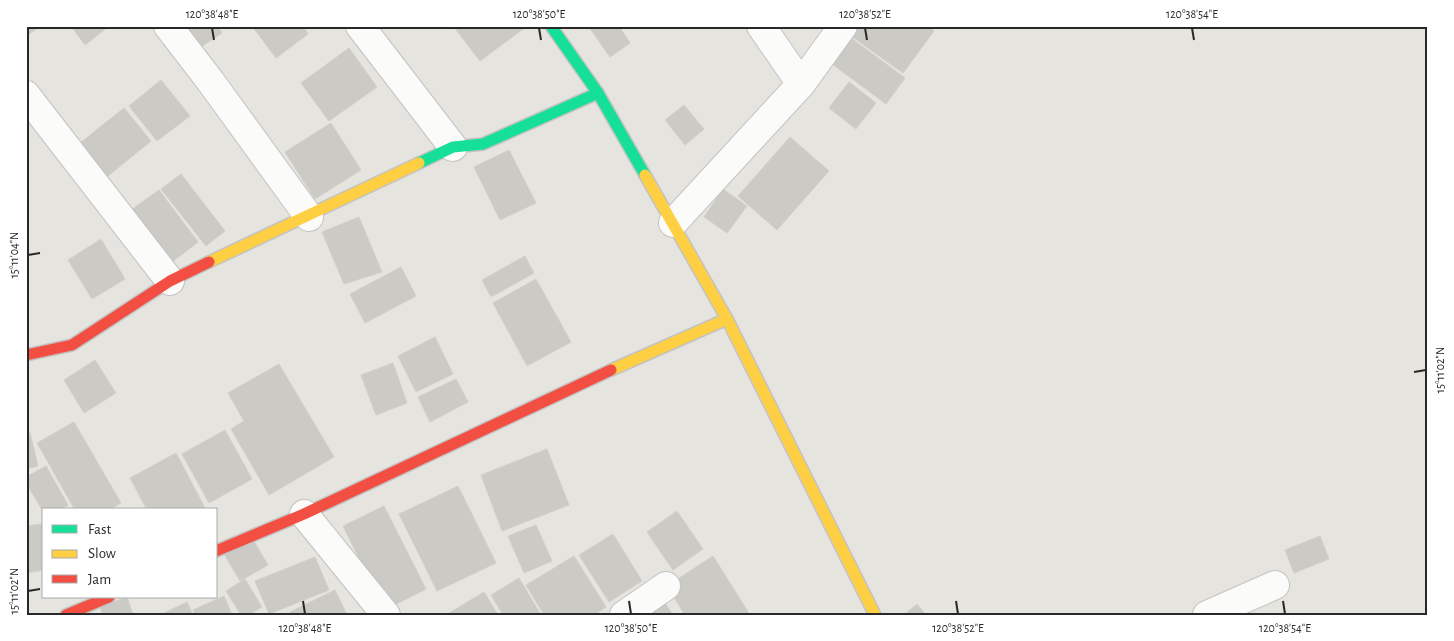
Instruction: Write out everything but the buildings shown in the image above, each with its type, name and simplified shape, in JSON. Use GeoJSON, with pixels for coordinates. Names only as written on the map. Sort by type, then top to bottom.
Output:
{"type":"FeatureCollection","features":[{"type":"Feature","properties":{"kind":"street"},"geometry":{"type":"LineString","coordinates":[[168,26],[211,82],[308,217]]}},
{"type":"Feature","properties":{"kind":"street"},"geometry":{"type":"LineString","coordinates":[[360,26],[453,147]]}},
{"type":"Feature","properties":{"kind":"street"},"geometry":{"type":"LineString","coordinates":[[551,26],[598,93],[727,319],[875,615]]}},
{"type":"Feature","properties":{"kind":"street"},"geometry":{"type":"LineString","coordinates":[[761,26],[802,84]]}},
{"type":"Feature","properties":{"kind":"street"},"geometry":{"type":"LineString","coordinates":[[673,223],[802,84],[843,26]]}},
{"type":"Feature","properties":{"kind":"street"},"geometry":{"type":"LineString","coordinates":[[26,355],[72,344],[170,281],[453,147],[483,144],[598,93]]}},
{"type":"Feature","properties":{"kind":"street"},"geometry":{"type":"LineString","coordinates":[[26,94],[170,281]]}},
{"type":"Feature","properties":{"kind":"street"},"geometry":{"type":"LineString","coordinates":[[218,550],[304,514],[581,383],[727,319]]}},
{"type":"Feature","properties":{"kind":"street"},"geometry":{"type":"LineString","coordinates":[[304,514],[386,615]]}},
{"type":"Feature","properties":{"kind":"street"},"geometry":{"type":"LineString","coordinates":[[1207,615],[1275,585]]}},
{"type":"Feature","properties":{"kind":"street"},"geometry":{"type":"LineString","coordinates":[[624,615],[666,586]]}},
{"type":"Feature","properties":{"kind":"street"},"geometry":{"type":"LineString","coordinates":[[66,615],[107,598]]}},
{"type":"Feature","properties":{"kind":"traffic: fast"},"geometry":{"type":"LineString","coordinates":[[551,26],[598,93],[645,175]]}},
{"type":"Feature","properties":{"kind":"traffic: fast"},"geometry":{"type":"LineString","coordinates":[[419,163],[453,147],[483,144],[598,93]]}},
{"type":"Feature","properties":{"kind":"traffic: slow"},"geometry":{"type":"LineString","coordinates":[[209,262],[419,163]]}},
{"type":"Feature","properties":{"kind":"traffic: slow"},"geometry":{"type":"LineString","coordinates":[[611,370],[727,319],[645,175]]}},
{"type":"Feature","properties":{"kind":"traffic: slow"},"geometry":{"type":"LineString","coordinates":[[727,319],[875,615]]}},
{"type":"Feature","properties":{"kind":"traffic: jam"},"geometry":{"type":"LineString","coordinates":[[26,355],[72,345],[170,281],[209,262]]}},
{"type":"Feature","properties":{"kind":"traffic: jam"},"geometry":{"type":"LineString","coordinates":[[218,550],[304,514],[611,370]]}},
{"type":"Feature","properties":{"kind":"traffic: jam"},"geometry":{"type":"LineString","coordinates":[[66,615],[107,598]]}}]}
